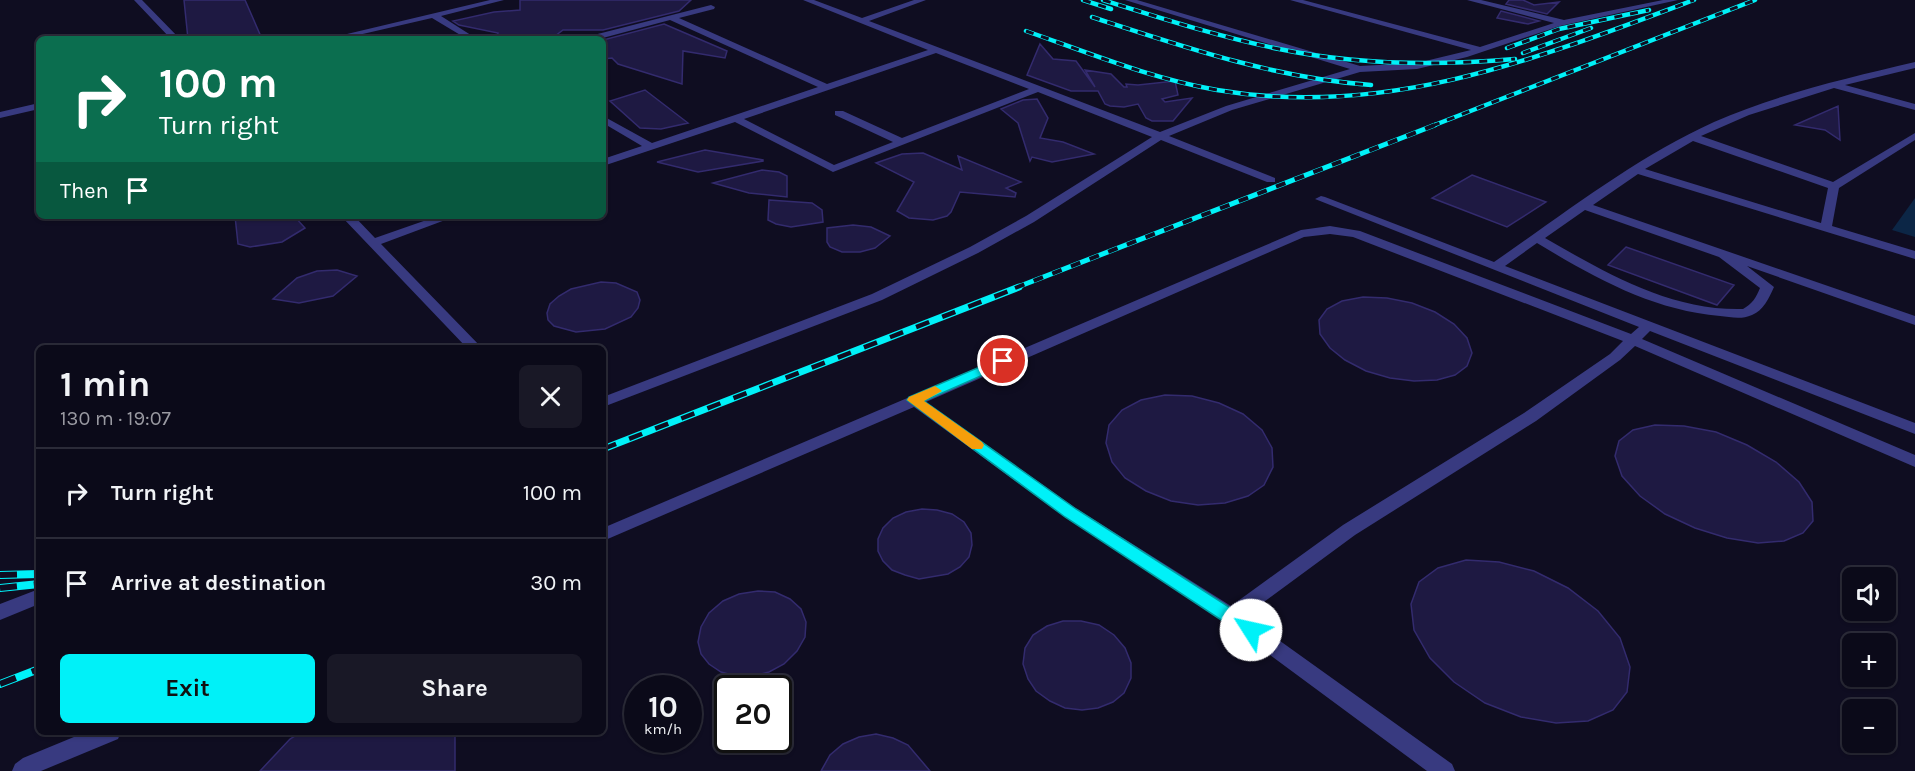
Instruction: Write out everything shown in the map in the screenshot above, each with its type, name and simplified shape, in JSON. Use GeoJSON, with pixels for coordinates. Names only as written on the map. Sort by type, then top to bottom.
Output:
{"type":"FeatureCollection","features":[{"type":"Feature","properties":{"kind":"lane"},"geometry":{"type":"LineString","coordinates":[[138,0],[173,36]]}},
{"type":"Feature","properties":{"kind":"lane"},"geometry":{"type":"LineString","coordinates":[[343,36],[500,0]]}},
{"type":"Feature","properties":{"kind":"lane"},"geometry":{"type":"LineString","coordinates":[[807,0],[1270,180]]}},
{"type":"Feature","properties":{"kind":"lane"},"geometry":{"type":"LineString","coordinates":[[862,21],[922,0]]}},
{"type":"Feature","properties":{"kind":"lane"},"geometry":{"type":"LineString","coordinates":[[1129,0],[1360,69]]}},
{"type":"Feature","properties":{"kind":"lane"},"geometry":{"type":"LineString","coordinates":[[1294,0],[1480,50]]}},
{"type":"Feature","properties":{"kind":"lane"},"geometry":{"type":"LineString","coordinates":[[1471,0],[1565,22]]}},
{"type":"Feature","properties":{"kind":"lane"},"geometry":{"type":"LineString","coordinates":[[606,401],[877,297],[974,250],[1030,219],[1160,136],[1229,108],[1360,69],[1417,66],[1480,50],[1565,22],[1674,0]]}},
{"type":"Feature","properties":{"kind":"lane"},"geometry":{"type":"LineString","coordinates":[[601,36],[711,8]]}},
{"type":"Feature","properties":{"kind":"lane"},"geometry":{"type":"LineString","coordinates":[[433,15],[468,36]]}},
{"type":"Feature","properties":{"kind":"lane"},"geometry":{"type":"LineString","coordinates":[[672,18],[826,87]]}},
{"type":"Feature","properties":{"kind":"lane"},"geometry":{"type":"LineString","coordinates":[[606,162],[936,50]]}},
{"type":"Feature","properties":{"kind":"lane"},"geometry":{"type":"LineString","coordinates":[[1496,266],[1636,170],[1693,137],[1764,106],[1915,65]]}},
{"type":"Feature","properties":{"kind":"lane"},"geometry":{"type":"LineString","coordinates":[[1835,85],[1915,107]]}},
{"type":"Feature","properties":{"kind":"lane"},"geometry":{"type":"LineString","coordinates":[[735,118],[833,169],[1037,89]]}},
{"type":"Feature","properties":{"kind":"lane"},"geometry":{"type":"LineString","coordinates":[[0,115],[36,107]]}},
{"type":"Feature","properties":{"kind":"lane"},"geometry":{"type":"LineString","coordinates":[[839,113],[902,142]]}},
{"type":"Feature","properties":{"kind":"lane"},"geometry":{"type":"LineString","coordinates":[[606,120],[651,147]]}},
{"type":"Feature","properties":{"kind":"lane"},"geometry":{"type":"LineString","coordinates":[[1826,228],[1834,186],[1915,136]]}},
{"type":"Feature","properties":{"kind":"lane"},"geometry":{"type":"LineString","coordinates":[[1693,137],[1834,186]]}},
{"type":"Feature","properties":{"kind":"lane"},"geometry":{"type":"LineString","coordinates":[[1636,170],[1915,255]]}},
{"type":"Feature","properties":{"kind":"lane"},"geometry":{"type":"LineString","coordinates":[[1321,199],[1915,429]]}},
{"type":"Feature","properties":{"kind":"lane"},"geometry":{"type":"LineString","coordinates":[[1585,206],[1915,321]]}},
{"type":"Feature","properties":{"kind":"lane"},"geometry":{"type":"LineString","coordinates":[[349,219],[472,345]]}},
{"type":"Feature","properties":{"kind":"lane"},"geometry":{"type":"LineString","coordinates":[[372,243],[441,219]]}},
{"type":"Feature","properties":{"kind":"lane"},"geometry":{"type":"LineString","coordinates":[[606,534],[1301,234],[1330,230],[1356,234],[1633,340],[1915,461]]}},
{"type":"Feature","properties":{"kind":"lane"},"geometry":{"type":"LineString","coordinates":[[1537,238],[1589,269],[1641,293],[1701,312],[1746,313],[1762,301],[1767,287],[1723,254]]}},
{"type":"Feature","properties":{"kind":"lane"},"geometry":{"type":"LineString","coordinates":[[1231,616],[1349,530],[1530,417],[1615,357],[1648,326]]}},
{"type":"Feature","properties":{"kind":"lane"},"geometry":{"type":"LineString","coordinates":[[914,400],[1071,513],[1231,616],[1444,771]]}},
{"type":"Feature","properties":{"kind":"lane"},"geometry":{"type":"LineString","coordinates":[[0,612],[36,597]]}},
{"type":"Feature","properties":{"kind":"lane"},"geometry":{"type":"LineString","coordinates":[[23,771],[31,765],[103,735]]}},
{"type":"Feature","properties":{"kind":"water"},"geometry":{"type":"Polygon","coordinates":[[[1915,198],[1915,237],[1892,230],[1915,198]]]}},
{"type":"Feature","properties":{"kind":"building"},"geometry":{"type":"Polygon","coordinates":[[[184,0],[245,0],[261,36],[188,36],[184,0]]]}},
{"type":"Feature","properties":{"kind":"building"},"geometry":{"type":"Polygon","coordinates":[[[520,0],[691,0],[679,11],[603,30],[563,30],[555,36],[497,36],[498,33],[459,25],[453,21],[494,12],[520,10],[520,0]]]}},
{"type":"Feature","properties":{"kind":"building"},"geometry":{"type":"Polygon","coordinates":[[[1509,0],[1523,0],[1534,5],[1559,2],[1547,14],[1506,4],[1509,0]]]}},
{"type":"Feature","properties":{"kind":"building"},"geometry":{"type":"Polygon","coordinates":[[[1501,11],[1539,21],[1528,24],[1497,18],[1501,11]]]}},
{"type":"Feature","properties":{"kind":"building"},"geometry":{"type":"Polygon","coordinates":[[[664,24],[727,51],[725,58],[683,51],[682,84],[618,64],[612,58],[606,59],[606,39],[664,24]]]}},
{"type":"Feature","properties":{"kind":"building"},"geometry":{"type":"Polygon","coordinates":[[[1040,44],[1053,59],[1076,61],[1095,87],[1085,70],[1111,74],[1124,87],[1127,87],[1126,84],[1175,81],[1178,95],[1162,99],[1165,102],[1192,98],[1173,121],[1152,121],[1146,118],[1138,104],[1124,107],[1110,106],[1105,104],[1098,91],[1071,91],[1027,75],[1040,44]]]}},
{"type":"Feature","properties":{"kind":"building"},"geometry":{"type":"Polygon","coordinates":[[[645,90],[688,123],[661,129],[640,128],[610,101],[645,90]]]}},
{"type":"Feature","properties":{"kind":"building"},"geometry":{"type":"Polygon","coordinates":[[[1037,99],[1048,118],[1040,138],[1063,142],[1094,154],[1052,162],[1032,157],[1030,161],[1018,123],[1001,109],[1023,100],[1037,99]]]}},
{"type":"Feature","properties":{"kind":"building"},"geometry":{"type":"Polygon","coordinates":[[[1838,106],[1840,140],[1825,130],[1795,125],[1838,106]]]}},
{"type":"Feature","properties":{"kind":"building"},"geometry":{"type":"Polygon","coordinates":[[[705,150],[763,161],[698,172],[657,162],[705,150]]]}},
{"type":"Feature","properties":{"kind":"building"},"geometry":{"type":"Polygon","coordinates":[[[923,153],[962,170],[958,156],[1021,182],[1006,188],[1016,193],[1015,197],[960,192],[947,216],[933,220],[909,218],[897,211],[914,182],[876,163],[902,154],[923,153]]]}},
{"type":"Feature","properties":{"kind":"building"},"geometry":{"type":"Polygon","coordinates":[[[762,170],[779,172],[787,176],[787,197],[749,193],[713,183],[762,170]]]}},
{"type":"Feature","properties":{"kind":"building"},"geometry":{"type":"Polygon","coordinates":[[[1472,175],[1546,202],[1507,227],[1432,198],[1472,175]]]}},
{"type":"Feature","properties":{"kind":"building"},"geometry":{"type":"Polygon","coordinates":[[[769,200],[812,203],[822,210],[823,222],[791,227],[776,224],[768,220],[769,200]]]}},
{"type":"Feature","properties":{"kind":"building"},"geometry":{"type":"Polygon","coordinates":[[[235,219],[297,219],[305,228],[282,242],[250,247],[238,244],[235,219]]]}},
{"type":"Feature","properties":{"kind":"building"},"geometry":{"type":"Polygon","coordinates":[[[853,225],[871,227],[890,236],[875,248],[860,252],[842,252],[830,247],[827,242],[827,228],[853,225]]]}},
{"type":"Feature","properties":{"kind":"building"},"geometry":{"type":"Polygon","coordinates":[[[1626,247],[1734,285],[1717,305],[1608,265],[1626,247]]]}},
{"type":"Feature","properties":{"kind":"building"},"geometry":{"type":"Polygon","coordinates":[[[337,270],[357,276],[333,296],[299,303],[273,299],[297,278],[317,271],[337,270]]]}},
{"type":"Feature","properties":{"kind":"building"},"geometry":{"type":"Polygon","coordinates":[[[601,282],[616,283],[637,292],[640,300],[638,308],[631,317],[605,329],[576,332],[554,326],[548,320],[547,313],[550,304],[559,296],[571,289],[601,282]]]}},
{"type":"Feature","properties":{"kind":"building"},"geometry":{"type":"Polygon","coordinates":[[[1363,297],[1387,298],[1412,303],[1435,312],[1454,324],[1467,338],[1472,353],[1467,366],[1455,375],[1437,380],[1414,381],[1390,378],[1366,371],[1345,360],[1330,348],[1320,334],[1319,320],[1327,309],[1342,301],[1363,297]]]}},
{"type":"Feature","properties":{"kind":"building"},"geometry":{"type":"Polygon","coordinates":[[[1165,395],[1192,396],[1219,403],[1243,414],[1262,430],[1272,448],[1273,467],[1264,485],[1248,496],[1225,503],[1198,505],[1171,501],[1146,491],[1125,478],[1112,462],[1106,443],[1109,425],[1122,410],[1141,400],[1165,395]]]}},
{"type":"Feature","properties":{"kind":"building"},"geometry":{"type":"Polygon","coordinates":[[[1655,425],[1684,426],[1716,432],[1747,445],[1776,462],[1799,482],[1812,502],[1813,521],[1803,533],[1784,541],[1758,543],[1727,538],[1695,528],[1665,514],[1640,496],[1622,476],[1615,456],[1619,441],[1633,430],[1655,425]]]}},
{"type":"Feature","properties":{"kind":"building"},"geometry":{"type":"Polygon","coordinates":[[[922,509],[952,514],[964,522],[971,533],[972,545],[969,557],[960,567],[948,574],[919,579],[892,570],[883,561],[878,551],[878,539],[883,528],[893,518],[906,512],[922,509]]]}},
{"type":"Feature","properties":{"kind":"building"},"geometry":{"type":"Polygon","coordinates":[[[1466,560],[1499,562],[1534,571],[1568,588],[1598,611],[1620,638],[1630,667],[1627,692],[1613,710],[1588,721],[1556,723],[1521,717],[1485,703],[1454,682],[1430,658],[1414,630],[1411,604],[1419,582],[1438,568],[1466,560]]]}},
{"type":"Feature","properties":{"kind":"building"},"geometry":{"type":"Polygon","coordinates":[[[758,591],[775,592],[790,599],[801,609],[806,622],[805,637],[797,651],[784,664],[769,672],[757,675],[732,675],[721,672],[709,664],[701,654],[698,642],[701,627],[709,613],[723,601],[739,594],[758,591]]]}},
{"type":"Feature","properties":{"kind":"building"},"geometry":{"type":"Polygon","coordinates":[[[1063,621],[1081,621],[1099,625],[1114,635],[1125,648],[1131,663],[1131,678],[1124,693],[1113,702],[1098,708],[1082,710],[1065,708],[1036,691],[1028,679],[1023,664],[1025,648],[1033,635],[1047,626],[1063,621]]]}},
{"type":"Feature","properties":{"kind":"building"},"geometry":{"type":"Polygon","coordinates":[[[876,734],[908,745],[930,771],[821,771],[830,755],[843,744],[859,737],[876,734]]]}},
{"type":"Feature","properties":{"kind":"building"},"geometry":{"type":"Polygon","coordinates":[[[296,735],[455,735],[455,771],[260,771],[296,735]]]}},
{"type":"Feature","properties":{"kind":"railway"},"geometry":{"type":"LineString","coordinates":[[1083,0],[1111,9]]}},
{"type":"Feature","properties":{"kind":"railway"},"geometry":{"type":"LineString","coordinates":[[1103,0],[1212,33],[1308,54],[1397,63],[1456,63],[1515,59]]}},
{"type":"Feature","properties":{"kind":"railway"},"geometry":{"type":"LineString","coordinates":[[1026,31],[1121,65],[1217,90],[1280,97],[1341,96],[1402,90],[1461,78],[1520,62],[1694,0]]}},
{"type":"Feature","properties":{"kind":"railway"},"geometry":{"type":"LineString","coordinates":[[1432,126],[1755,0]]}},
{"type":"Feature","properties":{"kind":"railway"},"geometry":{"type":"LineString","coordinates":[[1507,48],[1559,29],[1649,10]]}},
{"type":"Feature","properties":{"kind":"railway"},"geometry":{"type":"LineString","coordinates":[[1092,17],[1230,60],[1299,76],[1371,85]]}},
{"type":"Feature","properties":{"kind":"railway"},"geometry":{"type":"LineString","coordinates":[[1523,53],[1591,28]]}},
{"type":"Feature","properties":{"kind":"railway"},"geometry":{"type":"LineString","coordinates":[[1015,288],[1435,125]]}},
{"type":"Feature","properties":{"kind":"railway"},"geometry":{"type":"LineString","coordinates":[[606,448],[1019,287]]}},
{"type":"Feature","properties":{"kind":"railway"},"geometry":{"type":"LineString","coordinates":[[0,575],[36,574]]}},
{"type":"Feature","properties":{"kind":"railway"},"geometry":{"type":"LineString","coordinates":[[0,588],[36,584]]}},
{"type":"Feature","properties":{"kind":"railway"},"geometry":{"type":"LineString","coordinates":[[0,684],[36,670]]}},
{"type":"Feature","properties":{"kind":"slow traffic"},"geometry":{"type":"LineString","coordinates":[[935,391],[914,400],[977,445]]}},
{"type":"Feature","properties":{"kind":"route"},"geometry":{"type":"LineString","coordinates":[[1003,361],[914,400],[1071,513],[1251,630]]}}]}
